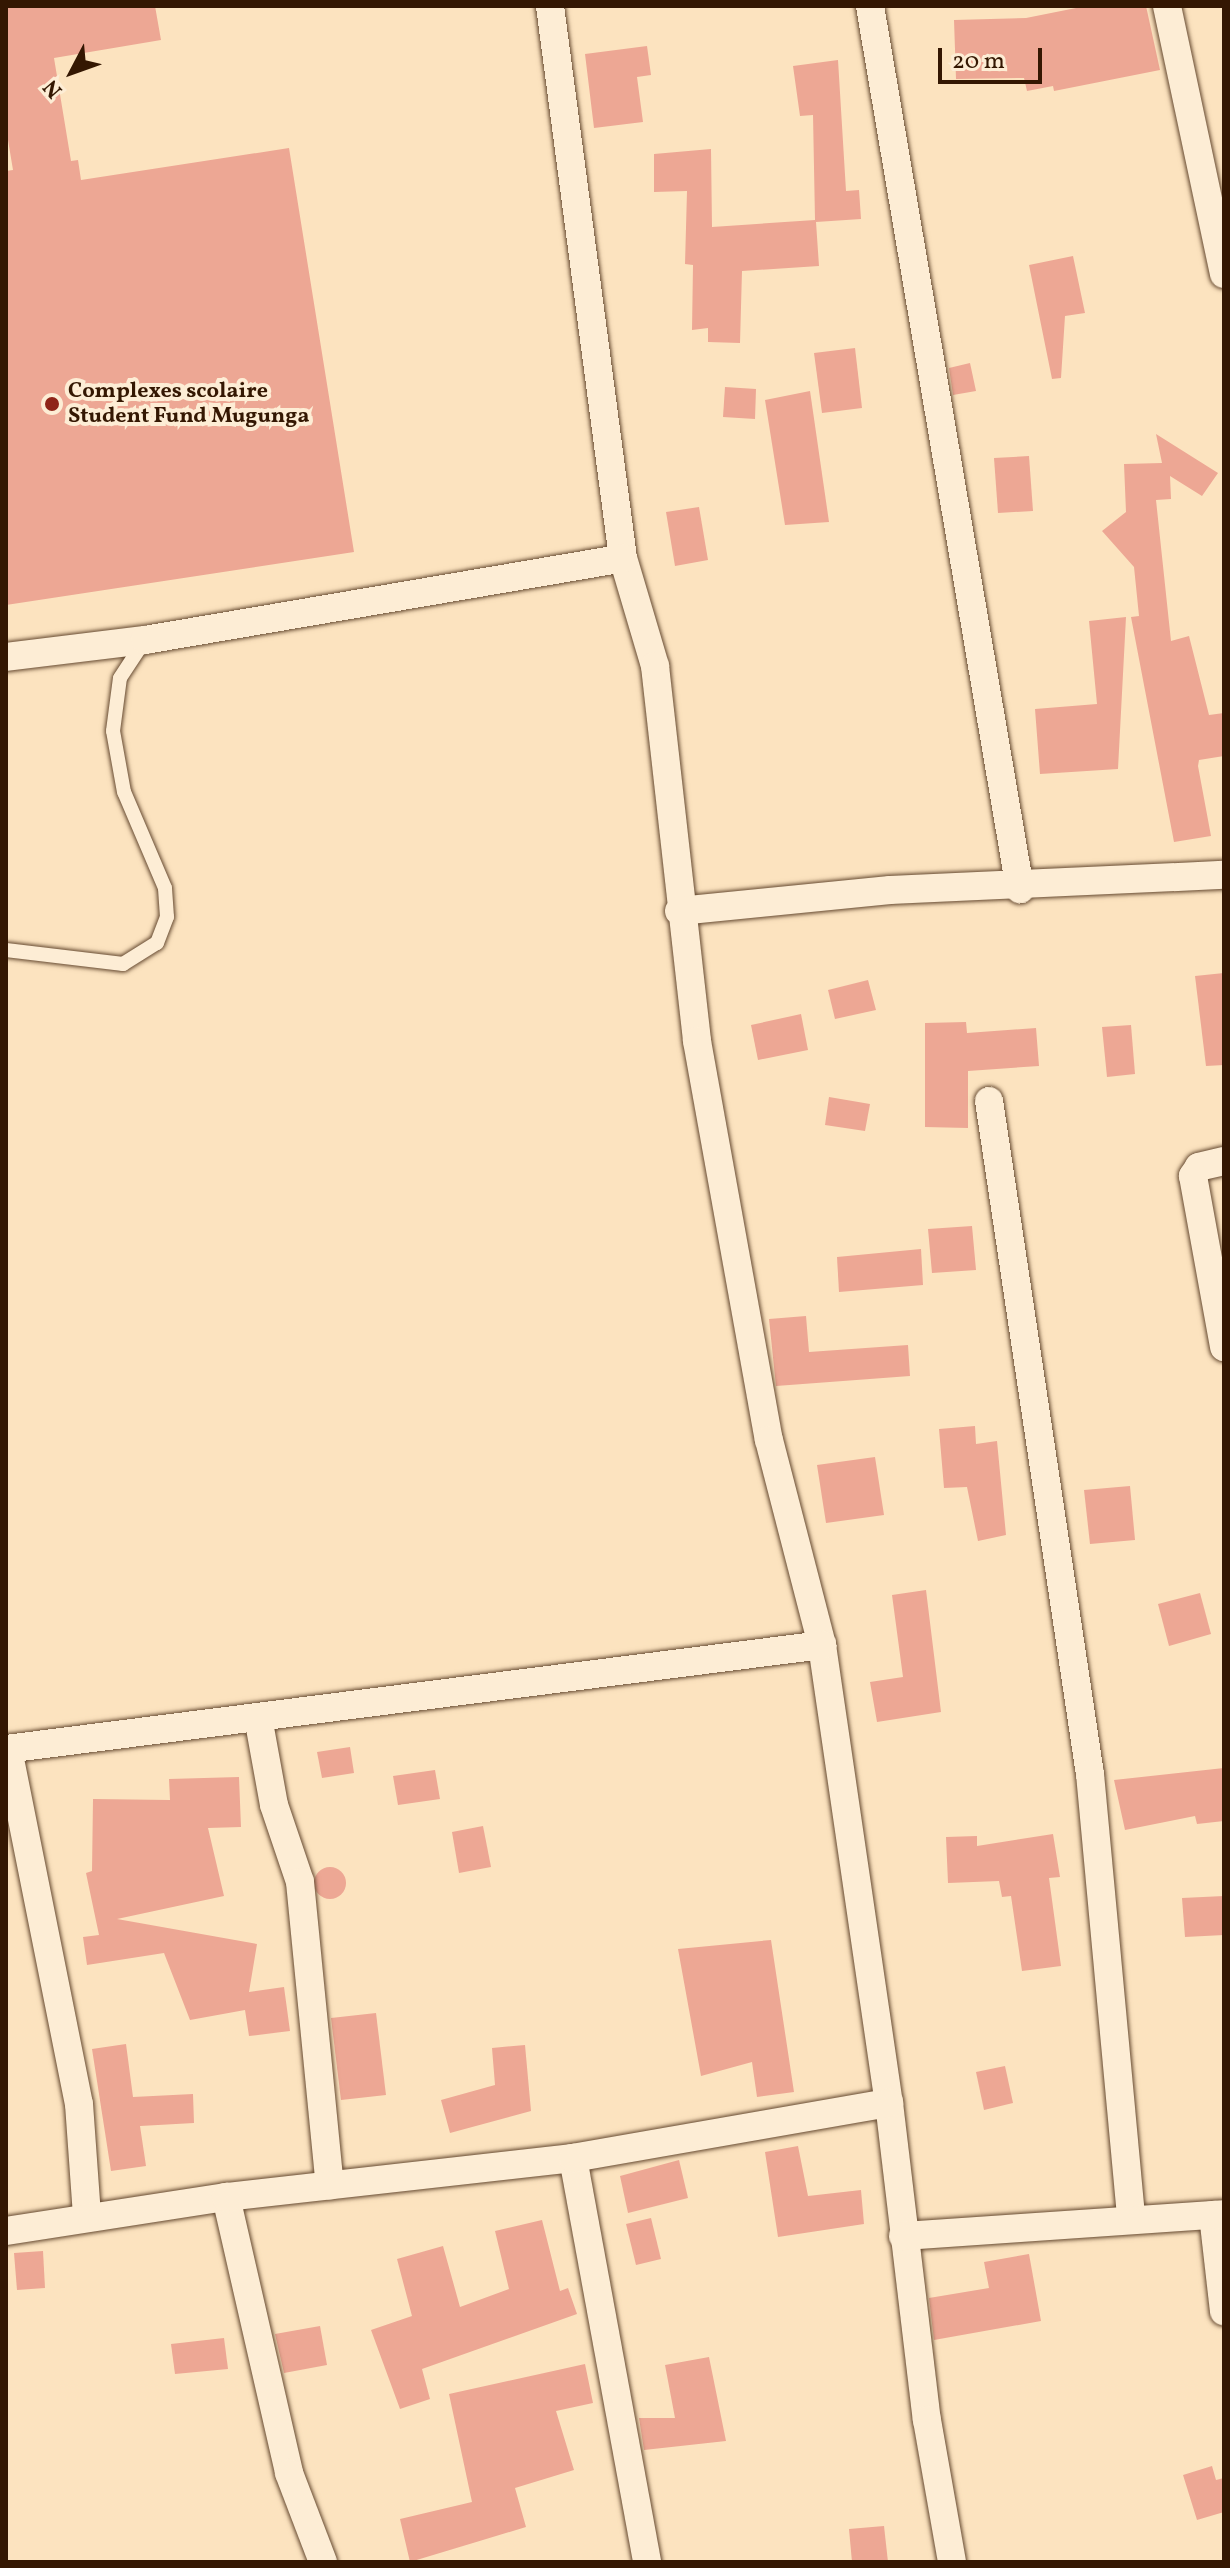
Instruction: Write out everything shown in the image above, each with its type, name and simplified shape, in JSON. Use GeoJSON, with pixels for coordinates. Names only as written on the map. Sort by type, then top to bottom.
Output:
{"type":"FeatureCollection","features":[{"type":"Feature","properties":{"kind":"street"},"geometry":{"type":"LineString","coordinates":[[550,6],[623,558],[655,666],[679,911],[769,1440],[822,1645],[889,2103],[903,2236],[952,2562]]}},
{"type":"Feature","properties":{"kind":"street"},"geometry":{"type":"LineString","coordinates":[[870,6],[1020,889]]}},
{"type":"Feature","properties":{"kind":"street"},"geometry":{"type":"LineString","coordinates":[[1167,6],[1224,274]]}},
{"type":"Feature","properties":{"kind":"street"},"geometry":{"type":"LineString","coordinates":[[6,657],[145,640],[623,558]]}},
{"type":"Feature","properties":{"kind":"street"},"geometry":{"type":"LineString","coordinates":[[679,911],[890,890],[1020,889],[1224,875]]}},
{"type":"Feature","properties":{"kind":"street"},"geometry":{"type":"LineString","coordinates":[[989,1101],[1090,1774],[1131,2218]]}},
{"type":"Feature","properties":{"kind":"street"},"geometry":{"type":"LineString","coordinates":[[1224,1161],[1199,1167],[1193,1176],[1224,1347]]}},
{"type":"Feature","properties":{"kind":"street"},"geometry":{"type":"LineString","coordinates":[[87,2216],[79,2104],[7,1749],[822,1645]]}},
{"type":"Feature","properties":{"kind":"street"},"geometry":{"type":"LineString","coordinates":[[258,1717],[274,1805],[300,1882],[330,2186]]}},
{"type":"Feature","properties":{"kind":"street"},"geometry":{"type":"LineString","coordinates":[[6,2231],[87,2216],[226,2197],[573,2158],[889,2103]]}},
{"type":"Feature","properties":{"kind":"street"},"geometry":{"type":"LineString","coordinates":[[573,2158],[647,2562]]}},
{"type":"Feature","properties":{"kind":"street"},"geometry":{"type":"LineString","coordinates":[[226,2197],[289,2473],[323,2562]]}},
{"type":"Feature","properties":{"kind":"street"},"geometry":{"type":"LineString","coordinates":[[903,2236],[1131,2218],[1219,2215],[1224,2311]]}},
{"type":"Feature","properties":{"kind":"lane"},"geometry":{"type":"LineString","coordinates":[[6,950],[123,964],[157,943],[167,917],[165,888],[124,792],[113,731],[120,678],[145,640]]}},
{"type":"Feature","properties":{"kind":"building"},"geometry":{"type":"Polygon","coordinates":[[[6,6],[155,6],[161,40],[54,58],[71,161],[78,160],[81,180],[289,148],[354,552],[6,605],[6,171],[13,170],[6,128],[6,6]]]}},
{"type":"Feature","properties":{"kind":"building"},"geometry":{"type":"Polygon","coordinates":[[[1086,6],[1146,6],[1160,70],[1054,91],[1053,86],[1027,91],[1024,78],[956,79],[954,20],[1026,18],[1086,6]]]}},
{"type":"Feature","properties":{"kind":"building"},"geometry":{"type":"Polygon","coordinates":[[[647,46],[651,75],[637,77],[643,122],[594,128],[585,54],[647,46]]]}},
{"type":"Feature","properties":{"kind":"building"},"geometry":{"type":"Polygon","coordinates":[[[838,60],[846,191],[859,190],[861,219],[816,222],[819,266],[742,271],[740,343],[708,342],[708,328],[692,330],[693,265],[685,264],[687,191],[654,192],[654,154],[711,149],[712,227],[815,220],[813,115],[800,116],[793,66],[838,60]]]}},
{"type":"Feature","properties":{"kind":"building"},"geometry":{"type":"Polygon","coordinates":[[[1073,256],[1085,313],[1065,316],[1061,378],[1052,379],[1029,265],[1073,256]]]}},
{"type":"Feature","properties":{"kind":"building"},"geometry":{"type":"Polygon","coordinates":[[[855,348],[862,408],[822,413],[814,353],[855,348]]]}},
{"type":"Feature","properties":{"kind":"building"},"geometry":{"type":"Polygon","coordinates":[[[970,363],[976,391],[953,395],[949,368],[970,363]]]}},
{"type":"Feature","properties":{"kind":"building"},"geometry":{"type":"Polygon","coordinates":[[[725,387],[756,389],[755,419],[723,417],[725,387]]]}},
{"type":"Feature","properties":{"kind":"building"},"geometry":{"type":"Polygon","coordinates":[[[810,391],[829,522],[785,525],[765,400],[810,391]]]}},
{"type":"Feature","properties":{"kind":"building"},"geometry":{"type":"Polygon","coordinates":[[[1156,434],[1218,473],[1202,496],[1170,476],[1171,499],[1156,500],[1171,641],[1189,636],[1209,715],[1224,713],[1224,756],[1199,760],[1198,766],[1211,836],[1174,842],[1131,617],[1139,616],[1134,567],[1102,531],[1126,512],[1124,464],[1162,463],[1156,434]]]}},
{"type":"Feature","properties":{"kind":"building"},"geometry":{"type":"Polygon","coordinates":[[[1029,456],[1033,511],[998,513],[994,458],[1029,456]]]}},
{"type":"Feature","properties":{"kind":"building"},"geometry":{"type":"Polygon","coordinates":[[[699,507],[708,560],[675,566],[666,512],[699,507]]]}},
{"type":"Feature","properties":{"kind":"building"},"geometry":{"type":"Polygon","coordinates":[[[1126,617],[1118,769],[1040,774],[1035,709],[1097,704],[1089,621],[1126,617]]]}},
{"type":"Feature","properties":{"kind":"building"},"geometry":{"type":"Polygon","coordinates":[[[1224,973],[1224,1065],[1206,1066],[1195,976],[1224,973]]]}},
{"type":"Feature","properties":{"kind":"building"},"geometry":{"type":"Polygon","coordinates":[[[868,980],[876,1010],[835,1019],[828,990],[868,980]]]}},
{"type":"Feature","properties":{"kind":"building"},"geometry":{"type":"Polygon","coordinates":[[[801,1014],[808,1050],[758,1060],[751,1025],[801,1014]]]}},
{"type":"Feature","properties":{"kind":"building"},"geometry":{"type":"Polygon","coordinates":[[[966,1022],[967,1033],[1036,1028],[1039,1066],[968,1071],[968,1128],[925,1127],[925,1023],[966,1022]]]}},
{"type":"Feature","properties":{"kind":"building"},"geometry":{"type":"Polygon","coordinates":[[[1131,1025],[1135,1074],[1107,1077],[1102,1027],[1131,1025]]]}},
{"type":"Feature","properties":{"kind":"building"},"geometry":{"type":"Polygon","coordinates":[[[829,1097],[870,1104],[865,1131],[825,1125],[829,1097]]]}},
{"type":"Feature","properties":{"kind":"building"},"geometry":{"type":"Polygon","coordinates":[[[972,1226],[976,1270],[932,1273],[928,1229],[972,1226]]]}},
{"type":"Feature","properties":{"kind":"building"},"geometry":{"type":"Polygon","coordinates":[[[921,1249],[923,1285],[839,1292],[837,1257],[921,1249]]]}},
{"type":"Feature","properties":{"kind":"building"},"geometry":{"type":"Polygon","coordinates":[[[806,1316],[809,1352],[908,1345],[910,1376],[776,1386],[769,1319],[806,1316]]]}},
{"type":"Feature","properties":{"kind":"building"},"geometry":{"type":"Polygon","coordinates":[[[975,1426],[976,1444],[997,1441],[1006,1535],[978,1541],[967,1487],[944,1488],[939,1429],[975,1426]]]}},
{"type":"Feature","properties":{"kind":"building"},"geometry":{"type":"Polygon","coordinates":[[[875,1457],[884,1515],[826,1523],[817,1465],[875,1457]]]}},
{"type":"Feature","properties":{"kind":"building"},"geometry":{"type":"Polygon","coordinates":[[[1130,1486],[1135,1540],[1090,1544],[1084,1490],[1130,1486]]]}},
{"type":"Feature","properties":{"kind":"building"},"geometry":{"type":"Polygon","coordinates":[[[926,1590],[941,1712],[877,1722],[870,1682],[903,1677],[892,1595],[926,1590]]]}},
{"type":"Feature","properties":{"kind":"building"},"geometry":{"type":"Polygon","coordinates":[[[1200,1593],[1211,1634],[1169,1646],[1158,1604],[1200,1593]]]}},
{"type":"Feature","properties":{"kind":"building"},"geometry":{"type":"Polygon","coordinates":[[[350,1747],[354,1773],[322,1778],[317,1752],[350,1747]]]}},
{"type":"Feature","properties":{"kind":"building"},"geometry":{"type":"Polygon","coordinates":[[[1224,1768],[1224,1821],[1197,1824],[1195,1816],[1125,1830],[1114,1780],[1224,1768]]]}},
{"type":"Feature","properties":{"kind":"building"},"geometry":{"type":"Polygon","coordinates":[[[435,1770],[440,1799],[398,1805],[393,1776],[435,1770]]]}},
{"type":"Feature","properties":{"kind":"building"},"geometry":{"type":"Polygon","coordinates":[[[239,1777],[241,1827],[208,1828],[224,1896],[117,1919],[257,1944],[249,1992],[284,1987],[290,2031],[249,2036],[245,2010],[190,2020],[164,1953],[87,1965],[83,1937],[99,1935],[86,1873],[92,1871],[93,1799],[170,1800],[169,1779],[239,1777]]]}},
{"type":"Feature","properties":{"kind":"building"},"geometry":{"type":"Polygon","coordinates":[[[483,1826],[491,1867],[459,1873],[452,1832],[483,1826]]]}},
{"type":"Feature","properties":{"kind":"building"},"geometry":{"type":"Polygon","coordinates":[[[1053,1834],[1060,1877],[1049,1878],[1061,1966],[1022,1971],[1011,1896],[1002,1897],[999,1881],[948,1883],[946,1837],[977,1836],[977,1846],[1053,1834]]]}},
{"type":"Feature","properties":{"kind":"building"},"geometry":{"type":"Polygon","coordinates":[[[330,1867],[341,1872],[346,1883],[341,1894],[330,1899],[319,1894],[314,1883],[319,1872],[330,1867]]]}},
{"type":"Feature","properties":{"kind":"building"},"geometry":{"type":"Polygon","coordinates":[[[1224,1896],[1224,1935],[1185,1937],[1182,1898],[1224,1896]]]}},
{"type":"Feature","properties":{"kind":"building"},"geometry":{"type":"Polygon","coordinates":[[[771,1940],[794,2092],[757,2097],[752,2062],[701,2076],[678,1949],[771,1940]]]}},
{"type":"Feature","properties":{"kind":"building"},"geometry":{"type":"Polygon","coordinates":[[[376,2013],[386,2095],[341,2100],[331,2018],[376,2013]]]}},
{"type":"Feature","properties":{"kind":"building"},"geometry":{"type":"Polygon","coordinates":[[[126,2044],[133,2097],[193,2094],[194,2123],[140,2126],[146,2166],[111,2171],[92,2049],[126,2044]]]}},
{"type":"Feature","properties":{"kind":"building"},"geometry":{"type":"Polygon","coordinates":[[[525,2045],[531,2111],[450,2133],[441,2100],[495,2085],[492,2048],[525,2045]]]}},
{"type":"Feature","properties":{"kind":"building"},"geometry":{"type":"Polygon","coordinates":[[[1005,2066],[1013,2103],[984,2110],[976,2072],[1005,2066]]]}},
{"type":"Feature","properties":{"kind":"building"},"geometry":{"type":"Polygon","coordinates":[[[798,2146],[808,2196],[861,2190],[864,2224],[778,2237],[765,2152],[798,2146]]]}},
{"type":"Feature","properties":{"kind":"building"},"geometry":{"type":"Polygon","coordinates":[[[679,2160],[688,2198],[628,2213],[620,2176],[679,2160]]]}},
{"type":"Feature","properties":{"kind":"building"},"geometry":{"type":"Polygon","coordinates":[[[651,2218],[661,2259],[636,2265],[626,2224],[651,2218]]]}},
{"type":"Feature","properties":{"kind":"building"},"geometry":{"type":"Polygon","coordinates":[[[542,2220],[560,2291],[568,2288],[577,2314],[422,2369],[430,2399],[400,2409],[371,2330],[412,2316],[397,2259],[443,2246],[460,2307],[509,2289],[495,2231],[542,2220]]]}},
{"type":"Feature","properties":{"kind":"building"},"geometry":{"type":"Polygon","coordinates":[[[43,2251],[45,2288],[17,2290],[14,2253],[43,2251]]]}},
{"type":"Feature","properties":{"kind":"building"},"geometry":{"type":"Polygon","coordinates":[[[1029,2254],[1041,2321],[934,2340],[929,2298],[989,2288],[984,2262],[1029,2254]]]}},
{"type":"Feature","properties":{"kind":"building"},"geometry":{"type":"Polygon","coordinates":[[[320,2326],[327,2365],[284,2373],[275,2334],[320,2326]]]}},
{"type":"Feature","properties":{"kind":"building"},"geometry":{"type":"Polygon","coordinates":[[[224,2338],[228,2369],[175,2374],[171,2344],[224,2338]]]}},
{"type":"Feature","properties":{"kind":"building"},"geometry":{"type":"Polygon","coordinates":[[[709,2357],[726,2441],[644,2450],[639,2418],[675,2418],[665,2365],[709,2357]]]}},
{"type":"Feature","properties":{"kind":"building"},"geometry":{"type":"Polygon","coordinates":[[[585,2364],[593,2403],[556,2411],[574,2470],[515,2488],[526,2527],[410,2562],[400,2519],[472,2502],[449,2394],[585,2364]]]}},
{"type":"Feature","properties":{"kind":"building"},"geometry":{"type":"Polygon","coordinates":[[[1212,2466],[1216,2480],[1224,2478],[1224,2512],[1197,2520],[1183,2475],[1212,2466]]]}},
{"type":"Feature","properties":{"kind":"building"},"geometry":{"type":"Polygon","coordinates":[[[884,2526],[888,2562],[852,2562],[849,2529],[884,2526]]]}},
{"type":"Feature","properties":{"kind":"place","name":"Complexes scolaire Student Fund Mugunga"},"geometry":{"type":"Point","coordinates":[52,404]}}]}
